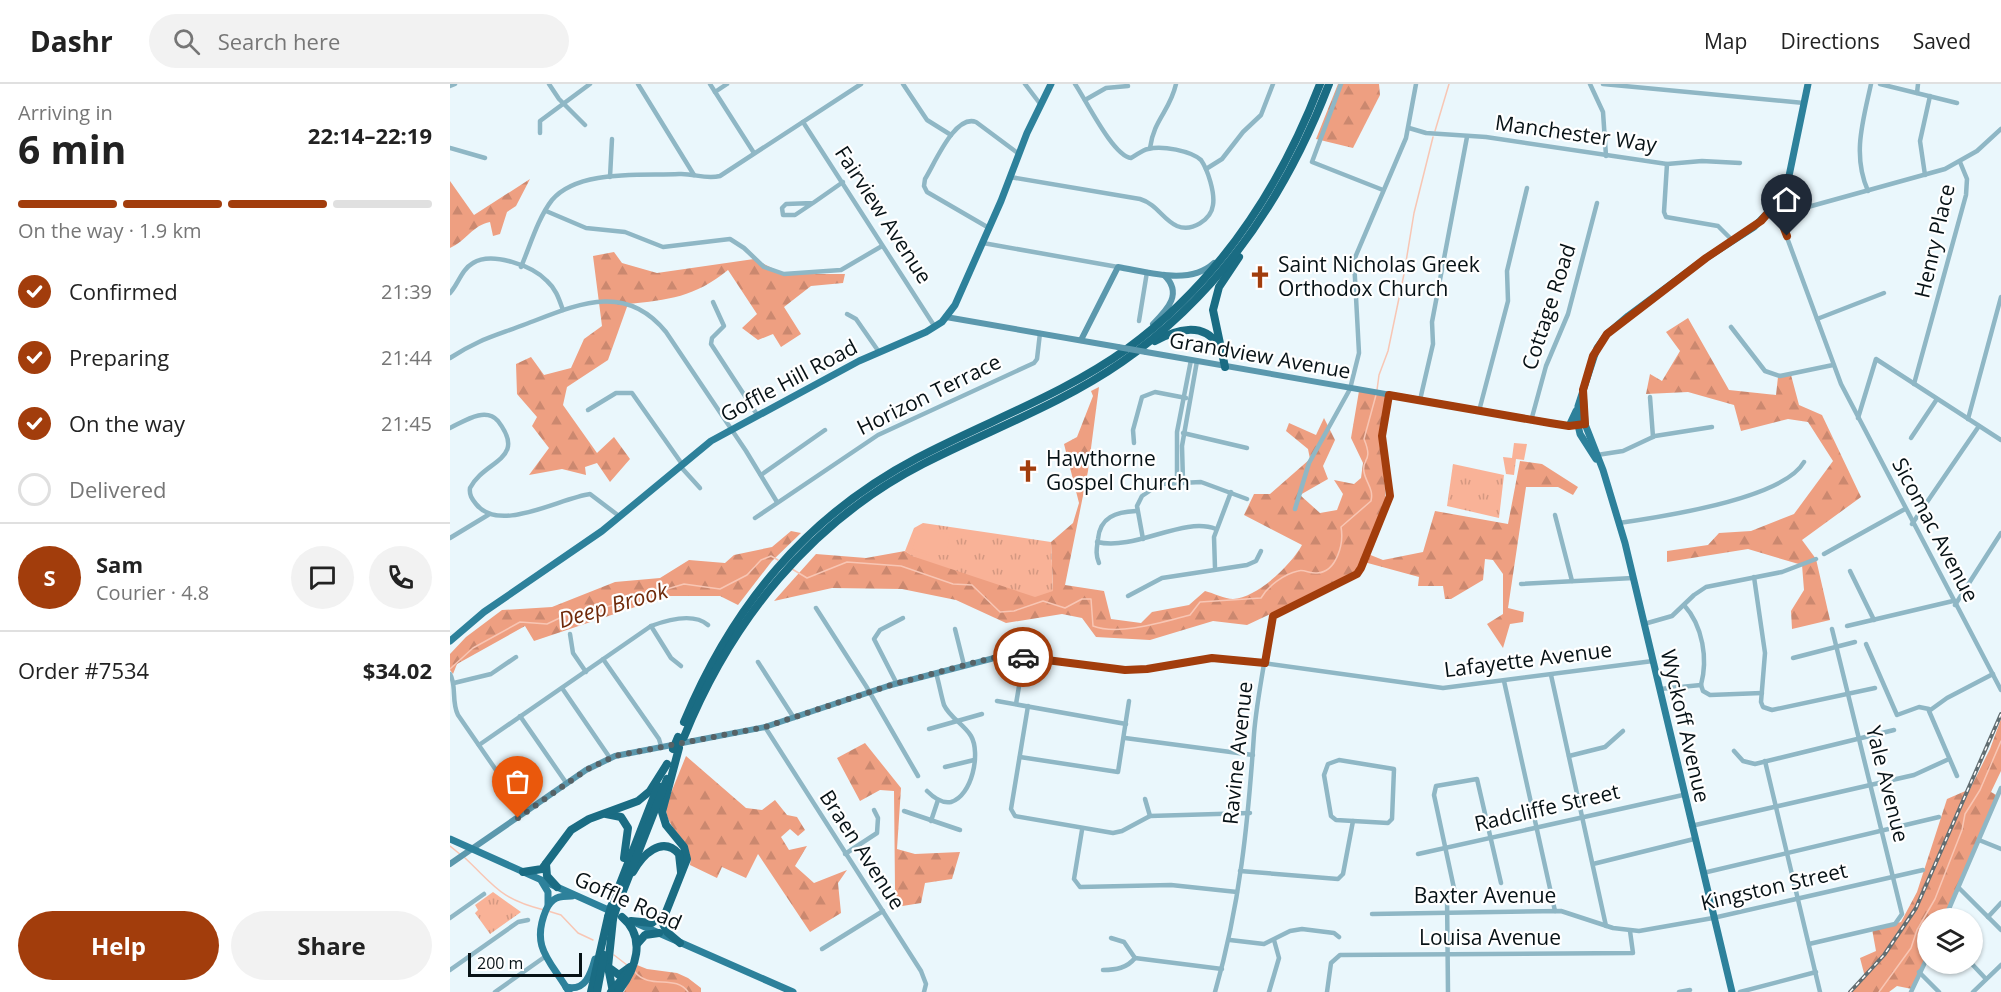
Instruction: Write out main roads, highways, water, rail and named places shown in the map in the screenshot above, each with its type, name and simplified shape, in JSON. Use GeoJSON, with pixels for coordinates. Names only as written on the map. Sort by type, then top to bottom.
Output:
{"type":"FeatureCollection","features":[{"type":"Feature","properties":{"kind":"highway"},"geometry":{"type":"LineString","coordinates":[[1131,351],[1191,294],[1245,229],[1282,171],[1320,84]]}},
{"type":"Feature","properties":{"kind":"highway"},"geometry":{"type":"LineString","coordinates":[[614,908],[704,677],[735,622],[783,561],[824,522],[869,487],[905,465],[1169,334],[1194,329],[1204,332],[1216,341],[1225,367],[1213,320],[1216,296],[1301,151],[1329,84]]}},
{"type":"Feature","properties":{"kind":"highway"},"geometry":{"type":"LineString","coordinates":[[1131,351],[1177,318],[1206,289],[1267,212]]}},
{"type":"Feature","properties":{"kind":"highway"},"geometry":{"type":"LineString","coordinates":[[523,872],[536,872],[546,864],[566,834],[595,816],[642,798],[650,791],[676,748]]}},
{"type":"Feature","properties":{"kind":"highway"},"geometry":{"type":"LineString","coordinates":[[676,748],[662,812],[666,825],[684,847],[687,864],[662,922],[664,929],[680,943]]}},
{"type":"Feature","properties":{"kind":"highway"},"geometry":{"type":"LineString","coordinates":[[597,992],[614,908],[667,764]]}},
{"type":"Feature","properties":{"kind":"highway"},"geometry":{"type":"LineString","coordinates":[[595,816],[616,815],[628,828],[628,842],[614,908]]}},
{"type":"Feature","properties":{"kind":"highway"},"geometry":{"type":"LineString","coordinates":[[614,908],[636,865],[644,855],[657,847],[670,847],[679,854],[681,867],[678,882]]}},
{"type":"Feature","properties":{"kind":"highway"},"geometry":{"type":"LineString","coordinates":[[546,864],[547,876],[557,887]]}},
{"type":"Feature","properties":{"kind":"highway"},"geometry":{"type":"LineString","coordinates":[[631,921],[652,923],[664,913]]}},
{"type":"Feature","properties":{"kind":"highway"},"geometry":{"type":"LineString","coordinates":[[622,917],[634,929],[637,945]]}},
{"type":"Feature","properties":{"kind":"highway"},"geometry":{"type":"LineString","coordinates":[[591,992],[604,934],[611,918]]}},
{"type":"Feature","properties":{"kind":"highway"},"geometry":{"type":"LineString","coordinates":[[611,918],[608,963],[614,992]]}},
{"type":"Feature","properties":{"kind":"highway"},"geometry":{"type":"LineString","coordinates":[[614,992],[630,976],[637,945],[645,935],[659,933]]}},
{"type":"Feature","properties":{"kind":"highway"},"geometry":{"type":"LineString","coordinates":[[608,963],[610,970],[619,975],[632,964]]}},
{"type":"Feature","properties":{"kind":"main road","name":"Goffle Hill Road"},"geometry":{"type":"LineString","coordinates":[[450,641],[484,612],[620,516],[711,441],[879,352],[935,327],[946,317],[983,243],[1019,154],[1051,84]]}},
{"type":"Feature","properties":{"kind":"main road","name":"Wyckoff Avenue"},"geometry":{"type":"LineString","coordinates":[[1732,992],[1619,523],[1597,455],[1581,425],[1578,406],[1593,356],[1607,334],[1732,240],[1761,221],[1775,205],[1789,176],[1808,84]]}},
{"type":"Feature","properties":{"kind":"main road","name":"Wyckoff Avenue"},"geometry":{"type":"LineString","coordinates":[[1583,390],[1580,434],[1602,468]]}},
{"type":"Feature","properties":{"kind":"main road"},"geometry":{"type":"LineString","coordinates":[[1578,406],[1569,426],[1581,425]]}},
{"type":"Feature","properties":{"kind":"main road","name":"Goffle Road"},"geometry":{"type":"LineString","coordinates":[[450,839],[793,992]]}},
{"type":"Feature","properties":{"kind":"main road"},"geometry":{"type":"LineString","coordinates":[[540,880],[548,892],[539,936],[546,956],[566,990],[578,988],[587,980],[604,934]]}},
{"type":"Feature","properties":{"kind":"main road"},"geometry":{"type":"LineString","coordinates":[[546,909],[558,896],[575,896]]}},
{"type":"Feature","properties":{"kind":"waterway","name":"Deep Brook"},"geometry":{"type":"LineString","coordinates":[[1435,131],[1449,84]]}},
{"type":"Feature","properties":{"kind":"waterway","name":"Deep Brook"},"geometry":{"type":"LineString","coordinates":[[1377,390],[1379,375],[1388,351],[1414,213],[1433,137]]}},
{"type":"Feature","properties":{"kind":"waterway","name":"Deep Brook"},"geometry":{"type":"LineString","coordinates":[[792,569],[807,578],[847,562],[901,566],[953,584],[972,585],[1000,612],[1014,611],[1043,601],[1065,608],[1082,599],[1091,599],[1093,626],[1104,629],[1141,627],[1190,615],[1200,602],[1261,598],[1272,585],[1287,575],[1300,571],[1317,573],[1330,568],[1338,556],[1341,527],[1371,501],[1371,489],[1364,472],[1364,464],[1368,456],[1364,439],[1376,395]]}},
{"type":"Feature","properties":{"kind":"waterway","name":"Deep Brook"},"geometry":{"type":"LineString","coordinates":[[450,669],[473,648],[520,622],[547,624],[566,615],[589,612],[684,584],[720,589],[747,575],[761,560],[771,556],[778,560]]}},
{"type":"Feature","properties":{"kind":"waterway"},"geometry":{"type":"LineString","coordinates":[[1879,992],[1911,948],[1917,930],[1935,899],[1962,830],[1965,814],[1980,790],[2001,741]]}},
{"type":"Feature","properties":{"kind":"waterway"},"geometry":{"type":"LineString","coordinates":[[450,846],[461,855]]}},
{"type":"Feature","properties":{"kind":"waterway"},"geometry":{"type":"LineString","coordinates":[[465,858],[500,891],[517,901],[544,910]]}},
{"type":"Feature","properties":{"kind":"waterway"},"geometry":{"type":"LineString","coordinates":[[548,911],[561,915],[578,933],[593,940]]}},
{"type":"Feature","properties":{"kind":"waterway"},"geometry":{"type":"LineString","coordinates":[[614,955],[627,965]]}},
{"type":"Feature","properties":{"kind":"waterway"},"geometry":{"type":"LineString","coordinates":[[635,972],[648,980],[677,984],[688,992]]}},
{"type":"Feature","properties":{"kind":"railway"},"geometry":{"type":"LineString","coordinates":[[1850,992],[1884,955],[1916,908],[2001,714]]}},
{"type":"Feature","properties":{"kind":"place","name":"Saint Nicholas Greek Orthodox Church"},"geometry":{"type":"Point","coordinates":[1260,277]}},
{"type":"Feature","properties":{"kind":"place","name":"Hawthorne Gospel Church"},"geometry":{"type":"Point","coordinates":[1028,471]}}]}
